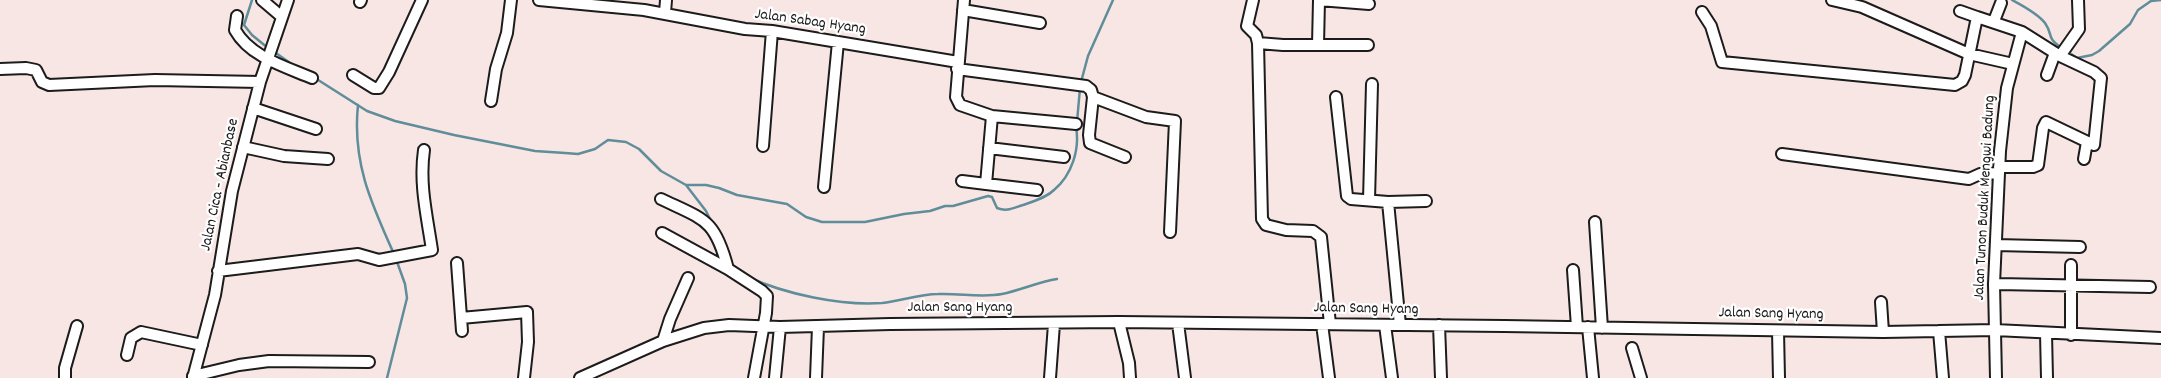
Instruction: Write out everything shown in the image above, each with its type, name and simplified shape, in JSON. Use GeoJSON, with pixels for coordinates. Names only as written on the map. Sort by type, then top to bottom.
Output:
{"type":"FeatureCollection","features":[{"type":"Feature","properties":{"kind":"street"},"geometry":{"type":"LineString","coordinates":[[262,0],[282,18]]}},
{"type":"Feature","properties":{"kind":"street","name":"Jalan Cica - Abianbase"},"geometry":{"type":"LineString","coordinates":[[193,377],[215,295],[228,208],[243,147],[260,82],[288,0]]}},
{"type":"Feature","properties":{"kind":"street"},"geometry":{"type":"LineString","coordinates":[[353,75],[374,88],[379,88],[389,72],[422,0]]}},
{"type":"Feature","properties":{"kind":"street"},"geometry":{"type":"LineString","coordinates":[[491,101],[496,69],[507,33],[511,0]]}},
{"type":"Feature","properties":{"kind":"street","name":"Jalan Sabag Hyang"},"geometry":{"type":"LineString","coordinates":[[540,0],[574,1],[665,12],[745,29],[838,42],[958,66],[1086,86],[1091,90],[1093,97]]}},
{"type":"Feature","properties":{"kind":"street"},"geometry":{"type":"LineString","coordinates":[[665,12],[666,0]]}},
{"type":"Feature","properties":{"kind":"street"},"geometry":{"type":"LineString","coordinates":[[1253,0],[1246,26],[1256,35],[1258,42],[1262,218],[1266,225],[1286,230],[1313,231],[1321,237],[1329,378]]}},
{"type":"Feature","properties":{"kind":"street"},"geometry":{"type":"LineString","coordinates":[[1318,45],[1319,0],[1369,4]]}},
{"type":"Feature","properties":{"kind":"street"},"geometry":{"type":"LineString","coordinates":[[1832,0],[1862,7],[1969,54],[2014,64]]}},
{"type":"Feature","properties":{"kind":"street"},"geometry":{"type":"LineString","coordinates":[[2047,75],[2059,54],[2079,28],[2078,0]]}},
{"type":"Feature","properties":{"kind":"street"},"geometry":{"type":"LineString","coordinates":[[1994,22],[2001,3]]}},
{"type":"Feature","properties":{"kind":"street"},"geometry":{"type":"LineString","coordinates":[[1040,23],[964,5],[956,97],[958,103],[992,116],[1076,124]]}},
{"type":"Feature","properties":{"kind":"street"},"geometry":{"type":"LineString","coordinates":[[1782,154],[1969,179],[1980,174],[1999,170],[2038,165],[2042,128],[2046,122],[2094,145],[2102,84],[2100,76],[2022,32],[1960,11]]}},
{"type":"Feature","properties":{"kind":"street"},"geometry":{"type":"LineString","coordinates":[[1702,12],[1711,26],[1722,62],[1955,85],[1964,78],[1977,17]]}},
{"type":"Feature","properties":{"kind":"street"},"geometry":{"type":"LineString","coordinates":[[236,16],[234,26],[237,34],[268,58],[312,78]]}},
{"type":"Feature","properties":{"kind":"street"},"geometry":{"type":"LineString","coordinates":[[763,146],[772,32]]}},
{"type":"Feature","properties":{"kind":"street","name":"Jalan Tunon Buduk Mengwi Badung"},"geometry":{"type":"LineString","coordinates":[[1996,378],[1994,330],[1999,170],[2007,88],[2022,32]]}},
{"type":"Feature","properties":{"kind":"street"},"geometry":{"type":"LineString","coordinates":[[824,187],[838,42]]}},
{"type":"Feature","properties":{"kind":"street"},"geometry":{"type":"LineString","coordinates":[[1258,42],[1283,45],[1368,45]]}},
{"type":"Feature","properties":{"kind":"street"},"geometry":{"type":"LineString","coordinates":[[0,69],[26,68],[36,70],[42,82],[49,85],[155,80],[260,82]]}},
{"type":"Feature","properties":{"kind":"street"},"geometry":{"type":"LineString","coordinates":[[1369,200],[1372,84]]}},
{"type":"Feature","properties":{"kind":"street"},"geometry":{"type":"LineString","coordinates":[[1126,157],[1090,143],[1088,135],[1093,97],[1146,117],[1175,121],[1170,232]]}},
{"type":"Feature","properties":{"kind":"street"},"geometry":{"type":"LineString","coordinates":[[1336,97],[1347,196],[1351,199],[1388,202],[1426,201]]}},
{"type":"Feature","properties":{"kind":"street"},"geometry":{"type":"LineString","coordinates":[[253,108],[316,129]]}},
{"type":"Feature","properties":{"kind":"street"},"geometry":{"type":"LineString","coordinates":[[986,184],[992,116]]}},
{"type":"Feature","properties":{"kind":"street"},"geometry":{"type":"LineString","coordinates":[[2084,159],[2087,142]]}},
{"type":"Feature","properties":{"kind":"street"},"geometry":{"type":"LineString","coordinates":[[243,147],[284,156],[328,159]]}},
{"type":"Feature","properties":{"kind":"street"},"geometry":{"type":"LineString","coordinates":[[989,148],[1064,157]]}},
{"type":"Feature","properties":{"kind":"street"},"geometry":{"type":"LineString","coordinates":[[218,271],[358,254],[379,260],[432,250],[422,189],[421,170],[424,150]]}},
{"type":"Feature","properties":{"kind":"street"},"geometry":{"type":"LineString","coordinates":[[962,181],[1037,190]]}},
{"type":"Feature","properties":{"kind":"street"},"geometry":{"type":"LineString","coordinates":[[661,199],[704,220],[722,244],[728,269]]}},
{"type":"Feature","properties":{"kind":"street"},"geometry":{"type":"LineString","coordinates":[[1388,202],[1400,325]]}},
{"type":"Feature","properties":{"kind":"street"},"geometry":{"type":"LineString","coordinates":[[1596,222],[1602,328]]}},
{"type":"Feature","properties":{"kind":"street"},"geometry":{"type":"LineString","coordinates":[[662,233],[728,269],[767,296],[766,313],[754,378]]}},
{"type":"Feature","properties":{"kind":"street"},"geometry":{"type":"LineString","coordinates":[[1996,245],[2080,247]]}},
{"type":"Feature","properties":{"kind":"street"},"geometry":{"type":"LineString","coordinates":[[457,263],[462,331]]}},
{"type":"Feature","properties":{"kind":"street"},"geometry":{"type":"LineString","coordinates":[[2071,266],[2071,335]]}},
{"type":"Feature","properties":{"kind":"street"},"geometry":{"type":"LineString","coordinates":[[1574,270],[1577,327]]}},
{"type":"Feature","properties":{"kind":"street"},"geometry":{"type":"LineString","coordinates":[[663,341],[670,319],[688,278]]}},
{"type":"Feature","properties":{"kind":"street"},"geometry":{"type":"LineString","coordinates":[[1998,284],[2150,286]]}},
{"type":"Feature","properties":{"kind":"street"},"geometry":{"type":"LineString","coordinates":[[1881,302],[1883,332]]}},
{"type":"Feature","properties":{"kind":"street"},"geometry":{"type":"LineString","coordinates":[[461,318],[527,312],[528,342],[524,378]]}},
{"type":"Feature","properties":{"kind":"street"},"geometry":{"type":"LineString","coordinates":[[1118,322],[1129,363],[1130,378]]}},
{"type":"Feature","properties":{"kind":"street","name":"Jalan Sang Hyang"},"geometry":{"type":"LineString","coordinates":[[580,378],[597,374],[663,341],[718,326],[739,324],[763,327],[818,327],[890,324],[1118,322],[1883,332],[1994,330],[2161,338]]}},
{"type":"Feature","properties":{"kind":"street"},"geometry":{"type":"LineString","coordinates":[[1178,323],[1185,378]]}},
{"type":"Feature","properties":{"kind":"street"},"geometry":{"type":"LineString","coordinates":[[1050,378],[1054,324]]}},
{"type":"Feature","properties":{"kind":"street"},"geometry":{"type":"LineString","coordinates":[[1385,325],[1392,378]]}},
{"type":"Feature","properties":{"kind":"street"},"geometry":{"type":"LineString","coordinates":[[1439,325],[1440,378]]}},
{"type":"Feature","properties":{"kind":"street"},"geometry":{"type":"LineString","coordinates":[[65,378],[77,326]]}},
{"type":"Feature","properties":{"kind":"street"},"geometry":{"type":"LineString","coordinates":[[775,378],[780,327]]}},
{"type":"Feature","properties":{"kind":"street"},"geometry":{"type":"LineString","coordinates":[[816,378],[818,327]]}},
{"type":"Feature","properties":{"kind":"street"},"geometry":{"type":"LineString","coordinates":[[1588,328],[1593,378]]}},
{"type":"Feature","properties":{"kind":"street"},"geometry":{"type":"LineString","coordinates":[[1778,331],[1779,378]]}},
{"type":"Feature","properties":{"kind":"street"},"geometry":{"type":"LineString","coordinates":[[1939,331],[1943,378]]}},
{"type":"Feature","properties":{"kind":"street"},"geometry":{"type":"LineString","coordinates":[[127,355],[132,338],[141,332],[202,345]]}},
{"type":"Feature","properties":{"kind":"street"},"geometry":{"type":"LineString","coordinates":[[2046,333],[2047,378]]}},
{"type":"Feature","properties":{"kind":"street"},"geometry":{"type":"LineString","coordinates":[[1632,348],[1641,378]]}},
{"type":"Feature","properties":{"kind":"street"},"geometry":{"type":"LineString","coordinates":[[193,377],[239,365],[269,361],[369,362]]}},
{"type":"Feature","properties":{"kind":"waterway"},"geometry":{"type":"LineString","coordinates":[[252,0],[244,25],[252,35],[268,48]]}},
{"type":"Feature","properties":{"kind":"waterway"},"geometry":{"type":"LineString","coordinates":[[1081,82],[1088,56],[1113,0]]}},
{"type":"Feature","properties":{"kind":"waterway"},"geometry":{"type":"LineString","coordinates":[[2012,0],[2042,19],[2048,27],[2052,39],[2063,49]]}},
{"type":"Feature","properties":{"kind":"waterway"},"geometry":{"type":"LineString","coordinates":[[2068,52],[2077,58],[2092,55],[2130,24],[2138,10],[2151,1],[2161,0]]}},
{"type":"Feature","properties":{"kind":"waterway"},"geometry":{"type":"LineString","coordinates":[[273,51],[293,65]]}},
{"type":"Feature","properties":{"kind":"waterway"},"geometry":{"type":"LineString","coordinates":[[315,78],[367,111],[395,121],[454,135],[535,151],[578,154],[595,149],[608,140],[626,142],[639,149],[661,171],[686,185],[706,211],[713,225]]}},
{"type":"Feature","properties":{"kind":"waterway"},"geometry":{"type":"LineString","coordinates":[[1077,122],[1080,88]]}},
{"type":"Feature","properties":{"kind":"waterway"},"geometry":{"type":"LineString","coordinates":[[358,105],[358,145],[365,182],[394,254]]}},
{"type":"Feature","properties":{"kind":"waterway"},"geometry":{"type":"LineString","coordinates":[[686,185],[706,185],[737,195],[787,204],[806,217],[822,222],[865,222],[930,211],[988,196],[992,197],[997,208],[1007,210],[1044,197],[1051,193],[1066,177],[1076,153],[1076,127]]}},
{"type":"Feature","properties":{"kind":"waterway"},"geometry":{"type":"LineString","coordinates":[[387,378],[407,298],[405,284],[396,259]]}},
{"type":"Feature","properties":{"kind":"waterway"},"geometry":{"type":"LineString","coordinates":[[748,277],[779,289],[814,298],[849,303],[882,303],[931,294],[994,295],[1057,279]]}}]}
